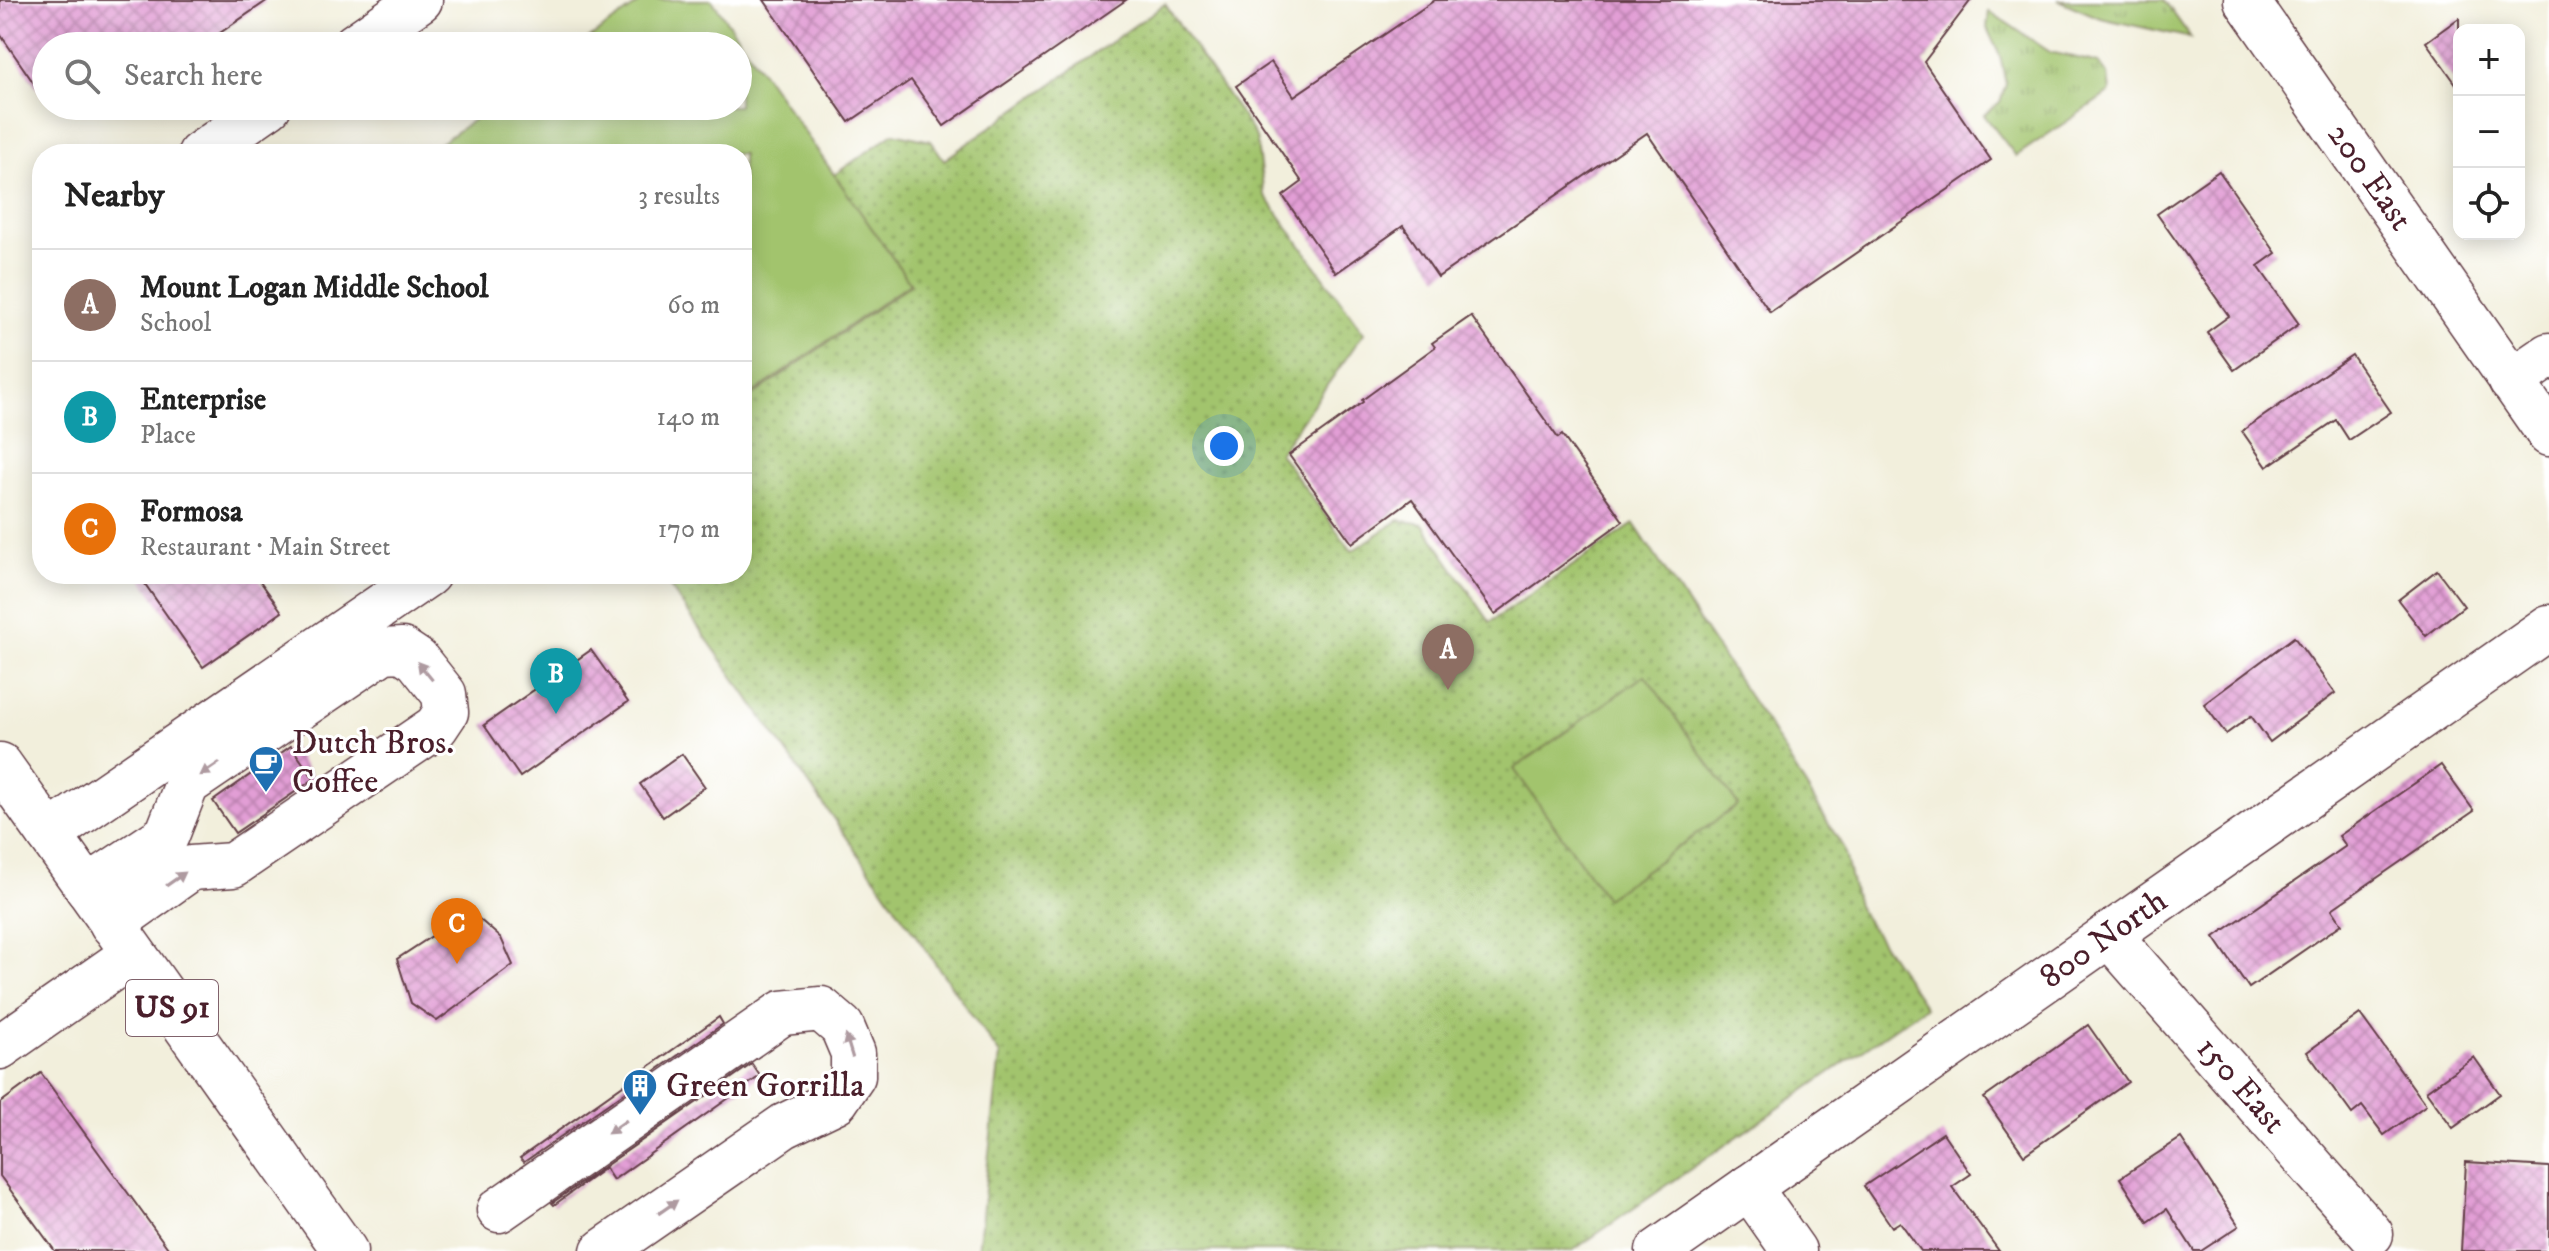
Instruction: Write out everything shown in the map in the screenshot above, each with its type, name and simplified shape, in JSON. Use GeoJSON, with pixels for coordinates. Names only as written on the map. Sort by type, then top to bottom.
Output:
{"type":"FeatureCollection","features":[{"type":"Feature","properties":{"kind":"street"},"geometry":{"type":"LineString","coordinates":[[374,32],[420,0]]}},
{"type":"Feature","properties":{"kind":"street","name":"200 East"},"geometry":{"type":"LineString","coordinates":[[2246,0],[2549,434]]}},
{"type":"Feature","properties":{"kind":"street"},"geometry":{"type":"LineString","coordinates":[[214,144],[249,120]]}},
{"type":"Feature","properties":{"kind":"street"},"geometry":{"type":"LineString","coordinates":[[2511,381],[2549,355]]}},
{"type":"Feature","properties":{"kind":"street"},"geometry":{"type":"LineString","coordinates":[[49,834],[413,584]]}},
{"type":"Feature","properties":{"kind":"street","name":"800 North"},"geometry":{"type":"LineString","coordinates":[[1672,1247],[1749,1187],[2549,627]]}},
{"type":"Feature","properties":{"kind":"street"},"geometry":{"type":"LineString","coordinates":[[0,1047],[122,939],[191,868],[233,865],[436,727],[446,712],[444,694],[417,660],[402,650],[383,651],[187,784],[167,835],[87,888]]}},
{"type":"Feature","properties":{"kind":"street","name":"US 91"},"geometry":{"type":"LineString","coordinates":[[0,765],[345,1251]]}},
{"type":"Feature","properties":{"kind":"street","name":"150 East"},"geometry":{"type":"LineString","coordinates":[[2109,935],[2371,1234]]}},
{"type":"Feature","properties":{"kind":"street"},"geometry":{"type":"LineString","coordinates":[[499,1210],[782,1013],[821,1009],[842,1027],[853,1053],[853,1076],[836,1101],[784,1126],[603,1251]]}},
{"type":"Feature","properties":{"kind":"street"},"geometry":{"type":"LineString","coordinates":[[1749,1187],[1794,1251]]}},
{"type":"Feature","properties":{"kind":"green space"},"geometry":{"type":"Polygon","coordinates":[[[644,0],[712,0],[734,32],[598,32],[644,0]]]}},
{"type":"Feature","properties":{"kind":"green space"},"geometry":{"type":"Polygon","coordinates":[[[2058,0],[2164,0],[2191,38],[2100,18],[2058,0]]]}},
{"type":"Feature","properties":{"kind":"green space"},"geometry":{"type":"Polygon","coordinates":[[[1165,4],[1256,137],[1264,194],[1364,333],[1279,453],[1352,551],[1399,520],[1423,524],[1490,622],[1634,524],[1772,731],[1844,849],[1857,906],[1925,1007],[1572,1251],[978,1251],[1000,1055],[668,584],[752,584],[752,396],[911,284],[834,175],[894,133],[931,141],[944,160],[1165,4]]]}},
{"type":"Feature","properties":{"kind":"green space"},"geometry":{"type":"Polygon","coordinates":[[[1989,11],[2050,52],[2099,63],[2108,75],[2110,92],[2016,156],[1984,115],[2000,102],[2006,84],[2000,56],[1987,28],[1989,11]]]}},
{"type":"Feature","properties":{"kind":"green space"},"geometry":{"type":"Polygon","coordinates":[[[752,57],[910,283],[752,394],[752,144],[439,144],[473,120],[752,120],[752,57]]]}},
{"type":"Feature","properties":{"kind":"green space"},"geometry":{"type":"Polygon","coordinates":[[[1645,675],[1738,805],[1606,898],[1514,769],[1645,675]]]}},
{"type":"Feature","properties":{"kind":"building"},"geometry":{"type":"Polygon","coordinates":[[[0,0],[268,0],[221,32],[32,32],[32,81],[0,34],[0,0]]]}},
{"type":"Feature","properties":{"kind":"building"},"geometry":{"type":"Polygon","coordinates":[[[764,0],[1126,0],[944,126],[911,80],[849,122],[764,0]]]}},
{"type":"Feature","properties":{"kind":"building"},"geometry":{"type":"Polygon","coordinates":[[[1435,0],[1971,0],[1924,62],[1991,160],[1770,312],[1647,133],[1438,277],[1403,226],[1336,273],[1283,196],[1302,182],[1236,86],[1271,62],[1294,96],[1435,0]]]}},
{"type":"Feature","properties":{"kind":"building"},"geometry":{"type":"Polygon","coordinates":[[[2459,18],[2459,24],[2453,24],[2453,80],[2426,42],[2459,18]]]}},
{"type":"Feature","properties":{"kind":"building"},"geometry":{"type":"Polygon","coordinates":[[[2219,171],[2276,253],[2258,266],[2299,324],[2234,370],[2207,332],[2229,316],[2157,214],[2219,171]]]}},
{"type":"Feature","properties":{"kind":"building"},"geometry":{"type":"Polygon","coordinates":[[[1471,316],[1558,438],[1562,435],[1623,521],[1495,614],[1412,499],[1352,543],[1289,455],[1363,402],[1435,347],[1432,343],[1471,316]]]}},
{"type":"Feature","properties":{"kind":"building"},"geometry":{"type":"Polygon","coordinates":[[[2352,355],[2391,412],[2349,440],[2336,420],[2267,467],[2242,431],[2352,355]]]}},
{"type":"Feature","properties":{"kind":"building"},"geometry":{"type":"Polygon","coordinates":[[[2437,570],[2464,606],[2426,636],[2398,600],[2437,570]]]}},
{"type":"Feature","properties":{"kind":"building"},"geometry":{"type":"Polygon","coordinates":[[[145,584],[262,584],[282,612],[203,667],[145,584]]]}},
{"type":"Feature","properties":{"kind":"building"},"geometry":{"type":"Polygon","coordinates":[[[2294,637],[2335,693],[2270,742],[2251,716],[2226,734],[2204,704],[2294,637]]]}},
{"type":"Feature","properties":{"kind":"building"},"geometry":{"type":"Polygon","coordinates":[[[591,650],[628,702],[520,777],[484,725],[591,650]]]}},
{"type":"Feature","properties":{"kind":"building","name":"Dutch Bros. Coffee"},"geometry":{"type":"Polygon","coordinates":[[[291,746],[314,779],[235,833],[213,801],[291,746]]]}},
{"type":"Feature","properties":{"kind":"building"},"geometry":{"type":"Polygon","coordinates":[[[682,754],[705,787],[663,817],[640,784],[682,754]]]}},
{"type":"Feature","properties":{"kind":"building"},"geometry":{"type":"Polygon","coordinates":[[[2441,765],[2474,811],[2332,909],[2342,924],[2249,988],[2214,937],[2346,846],[2339,836],[2441,765]]]}},
{"type":"Feature","properties":{"kind":"building"},"geometry":{"type":"Polygon","coordinates":[[[470,911],[501,938],[513,965],[437,1021],[411,1003],[397,959],[470,911]]]}},
{"type":"Feature","properties":{"kind":"building"},"geometry":{"type":"Polygon","coordinates":[[[2360,1014],[2426,1105],[2384,1135],[2362,1106],[2352,1114],[2307,1052],[2360,1014]]]}},
{"type":"Feature","properties":{"kind":"building"},"geometry":{"type":"Polygon","coordinates":[[[719,1017],[723,1024],[524,1162],[520,1158],[719,1017]]]}},
{"type":"Feature","properties":{"kind":"building"},"geometry":{"type":"Polygon","coordinates":[[[2088,1025],[2128,1082],[2024,1155],[1984,1098],[2088,1025]]]}},
{"type":"Feature","properties":{"kind":"building"},"geometry":{"type":"Polygon","coordinates":[[[2474,1057],[2500,1094],[2453,1128],[2426,1091],[2474,1057]]]}},
{"type":"Feature","properties":{"kind":"building"},"geometry":{"type":"Polygon","coordinates":[[[752,1064],[760,1076],[613,1180],[605,1168],[554,1205],[552,1203],[752,1064]]]}},
{"type":"Feature","properties":{"kind":"building"},"geometry":{"type":"Polygon","coordinates":[[[41,1073],[170,1251],[55,1251],[0,1176],[0,1103],[41,1073]]]}},
{"type":"Feature","properties":{"kind":"building"},"geometry":{"type":"Polygon","coordinates":[[[1943,1133],[1971,1174],[1952,1187],[1999,1251],[1921,1251],[1900,1222],[1892,1227],[1864,1186],[1943,1133]]]}},
{"type":"Feature","properties":{"kind":"building"},"geometry":{"type":"Polygon","coordinates":[[[2181,1138],[2239,1226],[2201,1251],[2194,1251],[2167,1209],[2148,1222],[2120,1178],[2181,1138]]]}},
{"type":"Feature","properties":{"kind":"building"},"geometry":{"type":"Polygon","coordinates":[[[2466,1162],[2549,1167],[2549,1251],[2461,1251],[2466,1162]]]}},
{"type":"Feature","properties":{"kind":"place","name":"Mount Logan Middle School"},"geometry":{"type":"Point","coordinates":[1448,690]}},
{"type":"Feature","properties":{"kind":"place","name":"Enterprise"},"geometry":{"type":"Point","coordinates":[556,714]}},
{"type":"Feature","properties":{"kind":"place","name":"Dutch Bros. Coffee"},"geometry":{"type":"Point","coordinates":[266,794]}},
{"type":"Feature","properties":{"kind":"place","name":"Formosa"},"geometry":{"type":"Point","coordinates":[457,964]}},
{"type":"Feature","properties":{"kind":"place","name":"Green Gorrilla"},"geometry":{"type":"Point","coordinates":[640,1117]}}]}
